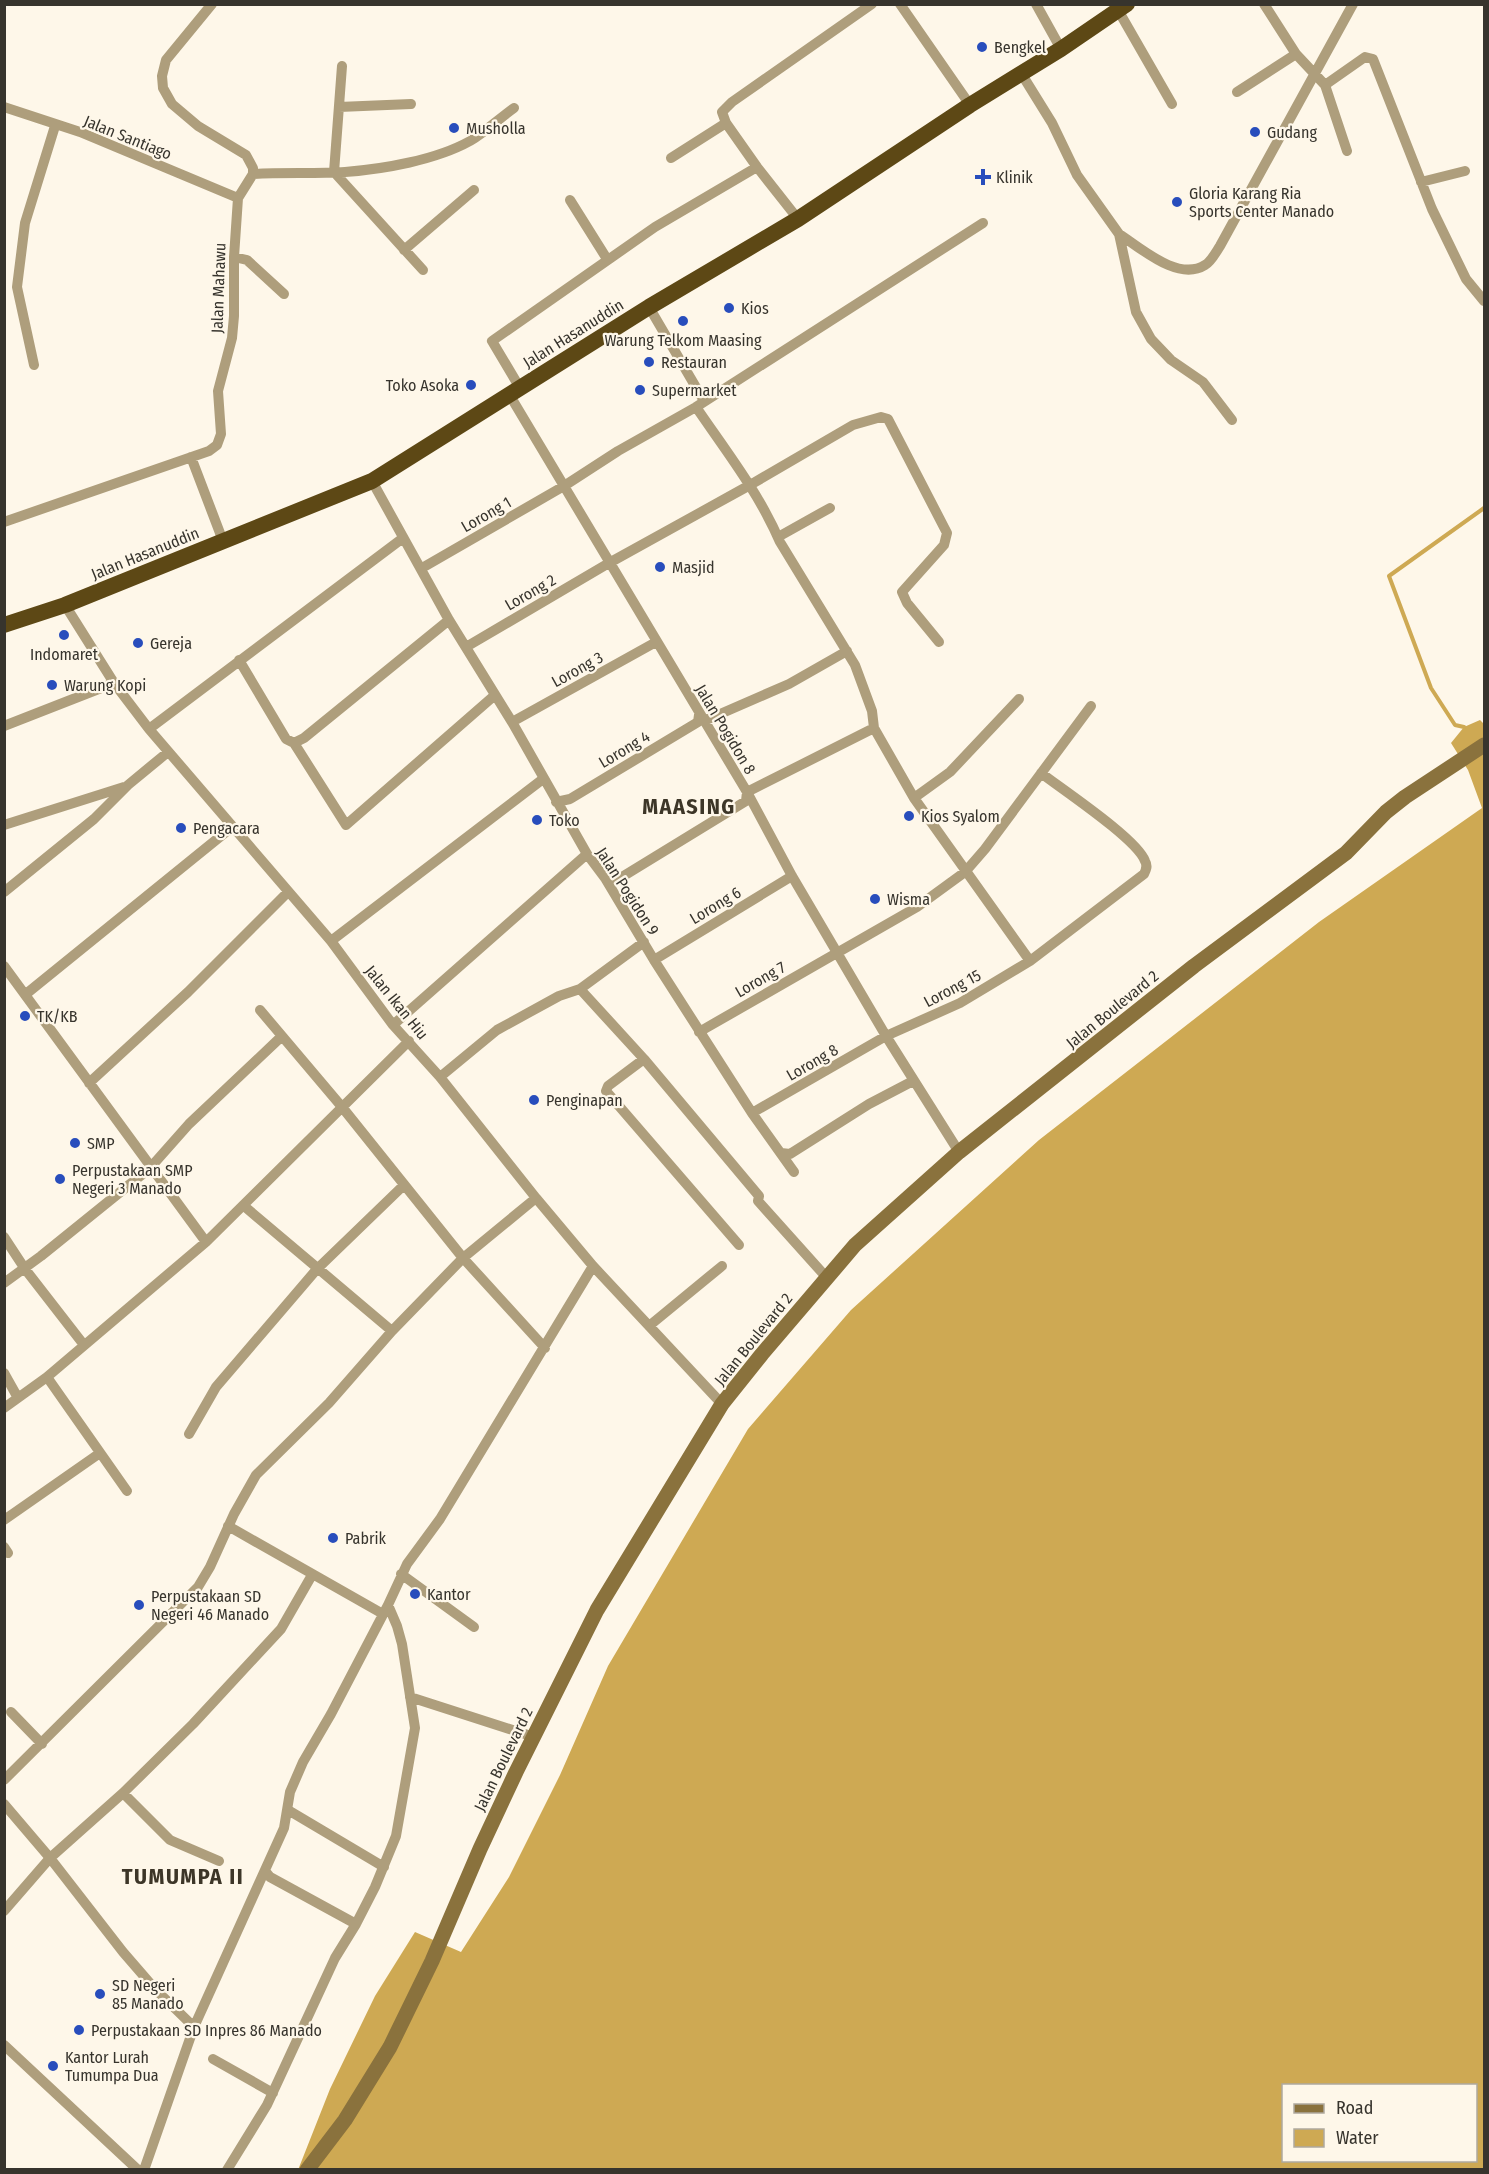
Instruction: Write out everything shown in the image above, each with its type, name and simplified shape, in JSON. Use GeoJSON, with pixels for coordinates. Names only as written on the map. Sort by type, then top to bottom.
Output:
{"type":"FeatureCollection","features":[{"type":"Feature","properties":{"kind":"highway","name":"Jalan Hasanuddin"},"geometry":{"type":"LineString","coordinates":[[4,625],[65,605],[372,482],[649,307],[798,219],[970,105],[1123,8]]}},
{"type":"Feature","properties":{"kind":"main road","name":"Jalan Boulevard 2"},"geometry":{"type":"LineString","coordinates":[[308,2168],[345,2120],[390,2046],[432,1961],[480,1849],[597,1610],[723,1404],[762,1354],[855,1245],[959,1152],[1194,966],[1346,853],[1386,812],[1405,797],[1485,745]]}},
{"type":"Feature","properties":{"kind":"street"},"geometry":{"type":"LineString","coordinates":[[212,4],[166,60],[162,84],[168,99],[188,118],[246,154],[251,161],[253,174],[371,169],[427,158],[470,141],[514,108]]}},
{"type":"Feature","properties":{"kind":"street"},"geometry":{"type":"LineString","coordinates":[[798,219],[757,167],[726,123],[722,112],[732,102],[872,4]]}},
{"type":"Feature","properties":{"kind":"street"},"geometry":{"type":"LineString","coordinates":[[900,4],[970,105]]}},
{"type":"Feature","properties":{"kind":"street"},"geometry":{"type":"LineString","coordinates":[[1036,4],[1061,49]]}},
{"type":"Feature","properties":{"kind":"street"},"geometry":{"type":"LineString","coordinates":[[1264,4],[1296,54],[1325,86],[1347,151]]}},
{"type":"Feature","properties":{"kind":"street"},"geometry":{"type":"LineString","coordinates":[[1022,73],[1052,123],[1077,175],[1119,234],[1167,266],[1192,270],[1207,265],[1220,246],[1353,4]]}},
{"type":"Feature","properties":{"kind":"street"},"geometry":{"type":"LineString","coordinates":[[1123,8],[1172,104]]}},
{"type":"Feature","properties":{"kind":"street"},"geometry":{"type":"LineString","coordinates":[[1237,92],[1296,54]]}},
{"type":"Feature","properties":{"kind":"street"},"geometry":{"type":"LineString","coordinates":[[1325,86],[1365,57],[1373,59],[1421,182],[1466,279],[1483,294]]}},
{"type":"Feature","properties":{"kind":"street"},"geometry":{"type":"LineString","coordinates":[[342,66],[334,172],[423,270]]}},
{"type":"Feature","properties":{"kind":"street"},"geometry":{"type":"LineString","coordinates":[[339,107],[411,104]]}},
{"type":"Feature","properties":{"kind":"street","name":"Jalan Santiago"},"geometry":{"type":"LineString","coordinates":[[4,107],[55,126],[80,132],[238,198]]}},
{"type":"Feature","properties":{"kind":"street"},"geometry":{"type":"LineString","coordinates":[[671,158],[726,123]]}},
{"type":"Feature","properties":{"kind":"street"},"geometry":{"type":"LineString","coordinates":[[34,365],[17,287],[25,223],[55,126]]}},
{"type":"Feature","properties":{"kind":"street"},"geometry":{"type":"LineString","coordinates":[[570,200],[607,259],[655,227],[757,167]]}},
{"type":"Feature","properties":{"kind":"street"},"geometry":{"type":"LineString","coordinates":[[1421,182],[1465,171]]}},
{"type":"Feature","properties":{"kind":"street","name":"Jalan Mahawu"},"geometry":{"type":"LineString","coordinates":[[4,522],[216,447],[220,438],[218,392],[232,338],[238,198],[253,174]]}},
{"type":"Feature","properties":{"kind":"street"},"geometry":{"type":"LineString","coordinates":[[404,250],[474,190]]}},
{"type":"Feature","properties":{"kind":"street","name":"Lorong 1"},"geometry":{"type":"LineString","coordinates":[[422,568],[700,404],[983,224]]}},
{"type":"Feature","properties":{"kind":"street"},"geometry":{"type":"LineString","coordinates":[[1119,234],[1136,312],[1151,339],[1171,360],[1203,382],[1232,420]]}},
{"type":"Feature","properties":{"kind":"street"},"geometry":{"type":"LineString","coordinates":[[234,257],[247,260],[284,294]]}},
{"type":"Feature","properties":{"kind":"street","name":"Jalan Pogidon 8"},"geometry":{"type":"LineString","coordinates":[[607,259],[492,341],[564,486],[747,792],[792,876],[886,1036],[959,1152]]}},
{"type":"Feature","properties":{"kind":"street"},"geometry":{"type":"LineString","coordinates":[[649,307],[700,404],[771,520],[778,537],[855,665],[872,711],[874,728],[914,798],[1030,961]]}},
{"type":"Feature","properties":{"kind":"street","name":"Lorong 2"},"geometry":{"type":"LineString","coordinates":[[466,647],[853,425],[881,417],[886,418],[948,533],[944,545],[902,592],[907,603],[939,642]]}},
{"type":"Feature","properties":{"kind":"street"},"geometry":{"type":"LineString","coordinates":[[191,457],[223,540]]}},
{"type":"Feature","properties":{"kind":"street","name":"Jalan Pogidon 9"},"geometry":{"type":"LineString","coordinates":[[372,482],[449,620],[512,722],[587,854],[605,878],[699,1032],[794,1172]]}},
{"type":"Feature","properties":{"kind":"street"},"geometry":{"type":"LineString","coordinates":[[778,537],[830,508]]}},
{"type":"Feature","properties":{"kind":"street"},"geometry":{"type":"LineString","coordinates":[[149,729],[403,538]]}},
{"type":"Feature","properties":{"kind":"street","name":"Jalan Ikan Hiu"},"geometry":{"type":"LineString","coordinates":[[65,605],[114,683],[149,729],[331,941],[393,1025],[440,1077],[593,1266],[723,1404]]}},
{"type":"Feature","properties":{"kind":"street"},"geometry":{"type":"LineString","coordinates":[[294,743],[304,738],[449,620]]}},
{"type":"Feature","properties":{"kind":"street","name":"Lorong 3"},"geometry":{"type":"LineString","coordinates":[[512,722],[656,642]]}},
{"type":"Feature","properties":{"kind":"street"},"geometry":{"type":"LineString","coordinates":[[702,718],[789,684],[847,651]]}},
{"type":"Feature","properties":{"kind":"street"},"geometry":{"type":"LineString","coordinates":[[239,660],[286,739],[294,743],[346,825],[495,695]]}},
{"type":"Feature","properties":{"kind":"street"},"geometry":{"type":"LineString","coordinates":[[4,726],[114,683]]}},
{"type":"Feature","properties":{"kind":"street"},"geometry":{"type":"LineString","coordinates":[[914,798],[950,772],[1019,699]]}},
{"type":"Feature","properties":{"kind":"street","name":"Lorong 7"},"geometry":{"type":"LineString","coordinates":[[699,1032],[917,907],[965,872],[985,849],[1091,706]]}},
{"type":"Feature","properties":{"kind":"street","name":"Lorong 4"},"geometry":{"type":"LineString","coordinates":[[556,801],[570,799],[702,718]]}},
{"type":"Feature","properties":{"kind":"street"},"geometry":{"type":"LineString","coordinates":[[605,878],[617,880],[746,801],[747,792],[874,728]]}},
{"type":"Feature","properties":{"kind":"street"},"geometry":{"type":"LineString","coordinates":[[4,892],[93,819],[128,785],[168,752]]}},
{"type":"Feature","properties":{"kind":"street","name":"Lorong 15"},"geometry":{"type":"LineString","coordinates":[[886,1036],[960,1003],[1030,961],[1144,874],[1145,859],[1114,828],[1041,773]]}},
{"type":"Feature","properties":{"kind":"street"},"geometry":{"type":"LineString","coordinates":[[331,941],[543,779]]}},
{"type":"Feature","properties":{"kind":"street"},"geometry":{"type":"LineString","coordinates":[[4,825],[128,785]]}},
{"type":"Feature","properties":{"kind":"street"},"geometry":{"type":"LineString","coordinates":[[26,994],[232,827]]}},
{"type":"Feature","properties":{"kind":"street"},"geometry":{"type":"LineString","coordinates":[[393,1025],[587,854]]}},
{"type":"Feature","properties":{"kind":"street","name":"Lorong 6"},"geometry":{"type":"LineString","coordinates":[[654,960],[792,876]]}},
{"type":"Feature","properties":{"kind":"street"},"geometry":{"type":"LineString","coordinates":[[89,1083],[188,992],[288,892]]}},
{"type":"Feature","properties":{"kind":"street"},"geometry":{"type":"LineString","coordinates":[[440,1077],[497,1030],[560,996],[580,989],[644,942]]}},
{"type":"Feature","properties":{"kind":"street"},"geometry":{"type":"LineString","coordinates":[[4,966],[206,1242]]}},
{"type":"Feature","properties":{"kind":"street"},"geometry":{"type":"LineString","coordinates":[[580,989],[644,1059],[759,1196],[758,1202],[826,1278]]}},
{"type":"Feature","properties":{"kind":"street"},"geometry":{"type":"LineString","coordinates":[[260,1010],[342,1107],[463,1258],[545,1348]]}},
{"type":"Feature","properties":{"kind":"street","name":"Lorong 8"},"geometry":{"type":"LineString","coordinates":[[752,1113],[886,1036]]}},
{"type":"Feature","properties":{"kind":"street"},"geometry":{"type":"LineString","coordinates":[[4,1283],[26,1269],[150,1168],[189,1124],[281,1037]]}},
{"type":"Feature","properties":{"kind":"street"},"geometry":{"type":"LineString","coordinates":[[4,1408],[47,1377],[206,1242],[408,1041]]}},
{"type":"Feature","properties":{"kind":"street"},"geometry":{"type":"LineString","coordinates":[[644,1059],[608,1086],[606,1091],[739,1245]]}},
{"type":"Feature","properties":{"kind":"street"},"geometry":{"type":"LineString","coordinates":[[782,1153],[790,1154],[869,1104],[913,1081]]}},
{"type":"Feature","properties":{"kind":"street"},"geometry":{"type":"LineString","coordinates":[[189,1434],[216,1387],[317,1269],[404,1185]]}},
{"type":"Feature","properties":{"kind":"street"},"geometry":{"type":"LineString","coordinates":[[4,1780],[186,1601],[204,1578],[228,1526],[256,1475],[329,1403],[392,1331],[463,1258],[536,1198]]}},
{"type":"Feature","properties":{"kind":"street"},"geometry":{"type":"LineString","coordinates":[[244,1206],[392,1331]]}},
{"type":"Feature","properties":{"kind":"street"},"geometry":{"type":"LineString","coordinates":[[4,1237],[84,1345]]}},
{"type":"Feature","properties":{"kind":"street"},"geometry":{"type":"LineString","coordinates":[[144,2169],[194,2027],[284,1828],[290,1792],[303,1762],[331,1714],[401,1574],[440,1519],[593,1266]]}},
{"type":"Feature","properties":{"kind":"street"},"geometry":{"type":"LineString","coordinates":[[649,1326],[722,1266]]}},
{"type":"Feature","properties":{"kind":"street"},"geometry":{"type":"LineString","coordinates":[[4,1373],[18,1398]]}},
{"type":"Feature","properties":{"kind":"street"},"geometry":{"type":"LineString","coordinates":[[47,1377],[127,1491]]}},
{"type":"Feature","properties":{"kind":"street"},"geometry":{"type":"LineString","coordinates":[[4,1520],[100,1454]]}},
{"type":"Feature","properties":{"kind":"street"},"geometry":{"type":"LineString","coordinates":[[227,2169],[273,2093],[330,1967],[356,1924],[384,1866],[396,1836],[415,1728],[399,1631],[385,1610],[312,1575],[228,1526]]}},
{"type":"Feature","properties":{"kind":"street"},"geometry":{"type":"LineString","coordinates":[[401,1574],[474,1627]]}},
{"type":"Feature","properties":{"kind":"street"},"geometry":{"type":"LineString","coordinates":[[4,1911],[51,1858],[123,1793],[193,1724],[281,1629],[312,1575]]}},
{"type":"Feature","properties":{"kind":"street"},"geometry":{"type":"LineString","coordinates":[[410,1697],[534,1737]]}},
{"type":"Feature","properties":{"kind":"street"},"geometry":{"type":"LineString","coordinates":[[11,1712],[42,1744]]}},
{"type":"Feature","properties":{"kind":"street"},"geometry":{"type":"LineString","coordinates":[[123,1793],[170,1840],[219,1861]]}},
{"type":"Feature","properties":{"kind":"street"},"geometry":{"type":"LineString","coordinates":[[4,1804],[51,1858],[123,1952],[155,1989],[194,2027]]}},
{"type":"Feature","properties":{"kind":"street"},"geometry":{"type":"LineString","coordinates":[[288,1810],[384,1866]]}},
{"type":"Feature","properties":{"kind":"street"},"geometry":{"type":"LineString","coordinates":[[266,1871],[270,1877],[356,1924]]}},
{"type":"Feature","properties":{"kind":"street"},"geometry":{"type":"LineString","coordinates":[[4,2045],[138,2169]]}},
{"type":"Feature","properties":{"kind":"street"},"geometry":{"type":"LineString","coordinates":[[213,2059],[273,2093]]}},
{"type":"Feature","properties":{"kind":"water"},"geometry":{"type":"Polygon","coordinates":[[[1480,720],[1484,724],[1484,2169],[298,2170],[330,2089],[375,1996],[415,1932],[461,1952],[509,1877],[560,1775],[608,1666],[748,1429],[851,1310],[1039,1140],[1319,922],[1482,808],[1468,770],[1451,743],[1464,727],[1480,720]]]}},
{"type":"Feature","properties":{"kind":"waterway"},"geometry":{"type":"LineString","coordinates":[[1464,727],[1455,725],[1431,688],[1389,576],[1484,508]]}},
{"type":"Feature","properties":{"kind":"place","name":"Bengkel"},"geometry":{"type":"Point","coordinates":[982,47]}},
{"type":"Feature","properties":{"kind":"place","name":"Musholla"},"geometry":{"type":"Point","coordinates":[454,128]}},
{"type":"Feature","properties":{"kind":"place","name":"Gudang"},"geometry":{"type":"Point","coordinates":[1255,132]}},
{"type":"Feature","properties":{"kind":"place","name":"Klinik"},"geometry":{"type":"Point","coordinates":[983,177]}},
{"type":"Feature","properties":{"kind":"place","name":"Gloria Karang Ria Sports Center Manado"},"geometry":{"type":"Point","coordinates":[1177,202]}},
{"type":"Feature","properties":{"kind":"place","name":"Kios"},"geometry":{"type":"Point","coordinates":[729,308]}},
{"type":"Feature","properties":{"kind":"place","name":"Warung Telkom Maasing"},"geometry":{"type":"Point","coordinates":[683,321]}},
{"type":"Feature","properties":{"kind":"place","name":"Restauran"},"geometry":{"type":"Point","coordinates":[649,362]}},
{"type":"Feature","properties":{"kind":"place","name":"Toko Asoka"},"geometry":{"type":"Point","coordinates":[471,385]}},
{"type":"Feature","properties":{"kind":"place","name":"Supermarket"},"geometry":{"type":"Point","coordinates":[640,390]}},
{"type":"Feature","properties":{"kind":"place","name":"Masjid"},"geometry":{"type":"Point","coordinates":[660,567]}},
{"type":"Feature","properties":{"kind":"place","name":"Indomaret"},"geometry":{"type":"Point","coordinates":[64,635]}},
{"type":"Feature","properties":{"kind":"place","name":"Gereja"},"geometry":{"type":"Point","coordinates":[138,643]}},
{"type":"Feature","properties":{"kind":"place","name":"Warung Kopi"},"geometry":{"type":"Point","coordinates":[52,685]}},
{"type":"Feature","properties":{"kind":"place","name":"Kios Syalom"},"geometry":{"type":"Point","coordinates":[909,816]}},
{"type":"Feature","properties":{"kind":"place","name":"Toko"},"geometry":{"type":"Point","coordinates":[537,820]}},
{"type":"Feature","properties":{"kind":"place","name":"Pengacara"},"geometry":{"type":"Point","coordinates":[181,828]}},
{"type":"Feature","properties":{"kind":"place","name":"Wisma"},"geometry":{"type":"Point","coordinates":[875,899]}},
{"type":"Feature","properties":{"kind":"place","name":"TK/KB"},"geometry":{"type":"Point","coordinates":[25,1016]}},
{"type":"Feature","properties":{"kind":"place","name":"Penginapan"},"geometry":{"type":"Point","coordinates":[534,1100]}},
{"type":"Feature","properties":{"kind":"place","name":"SMP"},"geometry":{"type":"Point","coordinates":[75,1143]}},
{"type":"Feature","properties":{"kind":"place","name":"Perpustakaan SMP Negeri 3 Manado"},"geometry":{"type":"Point","coordinates":[60,1179]}},
{"type":"Feature","properties":{"kind":"place","name":"Pabrik"},"geometry":{"type":"Point","coordinates":[333,1538]}},
{"type":"Feature","properties":{"kind":"place","name":"Kantor"},"geometry":{"type":"Point","coordinates":[415,1594]}},
{"type":"Feature","properties":{"kind":"place","name":"Perpustakaan SD Negeri 46 Manado"},"geometry":{"type":"Point","coordinates":[139,1605]}},
{"type":"Feature","properties":{"kind":"place","name":"SD Negeri 85 Manado"},"geometry":{"type":"Point","coordinates":[100,1994]}},
{"type":"Feature","properties":{"kind":"place","name":"Perpustakaan SD Inpres 86 Manado"},"geometry":{"type":"Point","coordinates":[79,2030]}},
{"type":"Feature","properties":{"kind":"place","name":"Kantor Lurah Tumumpa Dua"},"geometry":{"type":"Point","coordinates":[53,2066]}},
{"type":"Feature","properties":{"kind":"district","name":"MAASING"},"geometry":{"type":"Point","coordinates":[689,806]}},
{"type":"Feature","properties":{"kind":"district","name":"TUMUMPA II"},"geometry":{"type":"Point","coordinates":[183,1876]}}]}
